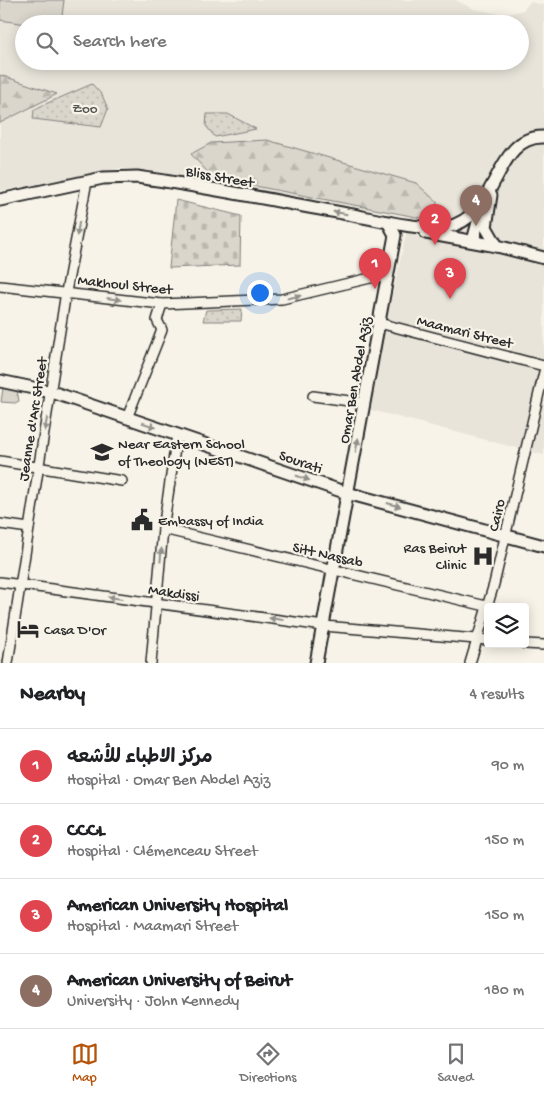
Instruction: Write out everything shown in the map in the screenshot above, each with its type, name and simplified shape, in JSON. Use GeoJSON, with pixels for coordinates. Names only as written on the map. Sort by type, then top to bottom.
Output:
{"type":"FeatureCollection","features":[{"type":"Feature","properties":{"kind":"street"},"geometry":{"type":"LineString","coordinates":[[456,238],[454,225],[472,215],[484,202],[509,154],[518,144],[529,138],[544,137]]}},
{"type":"Feature","properties":{"kind":"street","name":"Bliss Street"},"geometry":{"type":"LineString","coordinates":[[0,200],[86,181],[114,177],[148,179],[388,222],[436,228],[454,225]]}},
{"type":"Feature","properties":{"kind":"street","name":"Jeanne d'Arc Street"},"geometry":{"type":"LineString","coordinates":[[8,663],[52,392],[66,292],[86,181]]}},
{"type":"Feature","properties":{"kind":"street"},"geometry":{"type":"LineString","coordinates":[[493,186],[485,221],[488,232],[497,246]]}},
{"type":"Feature","properties":{"kind":"street"},"geometry":{"type":"LineString","coordinates":[[473,241],[484,202]]}},
{"type":"Feature","properties":{"kind":"street"},"geometry":{"type":"LineString","coordinates":[[388,222],[395,235],[405,230],[473,241],[544,258]]}},
{"type":"Feature","properties":{"kind":"street","name":"Omar Ben Abdel Aziz"},"geometry":{"type":"LineString","coordinates":[[316,663],[335,570],[347,493],[395,235]]}},
{"type":"Feature","properties":{"kind":"street","name":"Makhoul Street"},"geometry":{"type":"LineString","coordinates":[[0,286],[162,304],[282,299],[387,274]]}},
{"type":"Feature","properties":{"kind":"street"},"geometry":{"type":"LineString","coordinates":[[127,418],[162,330],[157,320],[162,304]]}},
{"type":"Feature","properties":{"kind":"street","name":"Maamari Street"},"geometry":{"type":"LineString","coordinates":[[379,323],[544,366]]}},
{"type":"Feature","properties":{"kind":"street","name":"Cairo"},"geometry":{"type":"LineString","coordinates":[[487,603],[506,536],[544,372]]}},
{"type":"Feature","properties":{"kind":"street","name":"Sourati"},"geometry":{"type":"LineString","coordinates":[[0,381],[52,392],[347,493],[544,546]]}},
{"type":"Feature","properties":{"kind":"street"},"geometry":{"type":"LineString","coordinates":[[313,396],[364,403]]}},
{"type":"Feature","properties":{"kind":"street"},"geometry":{"type":"LineString","coordinates":[[151,663],[163,529],[177,435]]}},
{"type":"Feature","properties":{"kind":"street"},"geometry":{"type":"LineString","coordinates":[[0,461],[122,481]]}},
{"type":"Feature","properties":{"kind":"street"},"geometry":{"type":"LineString","coordinates":[[0,524],[29,528]]}},
{"type":"Feature","properties":{"kind":"street","name":"Sitt Nassab"},"geometry":{"type":"LineString","coordinates":[[163,529],[484,606]]}},
{"type":"Feature","properties":{"kind":"street","name":"Makdissi"},"geometry":{"type":"LineString","coordinates":[[0,582],[324,626],[484,640]]}},
{"type":"Feature","properties":{"kind":"street","name":"Cairo"},"geometry":{"type":"LineString","coordinates":[[470,663],[484,613]]}},
{"type":"Feature","properties":{"kind":"street"},"geometry":{"type":"LineString","coordinates":[[529,644],[544,645]]}},
{"type":"Feature","properties":{"kind":"shaded area"},"geometry":{"type":"Polygon","coordinates":[[[0,0],[455,0],[474,9],[505,15],[523,10],[530,2],[544,5],[544,455],[367,409],[410,216],[121,168],[0,191],[0,0]]]}},
{"type":"Feature","properties":{"kind":"green space"},"geometry":{"type":"Polygon","coordinates":[[[0,0],[64,0],[62,15],[15,15],[15,22],[0,20],[0,0]]]}},
{"type":"Feature","properties":{"kind":"green space"},"geometry":{"type":"Polygon","coordinates":[[[0,75],[57,94],[0,123],[0,75]]]}},
{"type":"Feature","properties":{"kind":"green space","name":"Zoo"},"geometry":{"type":"Polygon","coordinates":[[[92,84],[102,95],[108,109],[101,127],[33,119],[34,110],[92,84]]]}},
{"type":"Feature","properties":{"kind":"green space"},"geometry":{"type":"Polygon","coordinates":[[[207,114],[228,114],[256,129],[215,137],[206,126],[207,114]]]}},
{"type":"Feature","properties":{"kind":"green space"},"geometry":{"type":"Polygon","coordinates":[[[267,140],[416,183],[437,202],[437,221],[213,178],[191,154],[211,143],[267,140]]]}},
{"type":"Feature","properties":{"kind":"green space"},"geometry":{"type":"Polygon","coordinates":[[[176,200],[241,216],[240,265],[169,268],[176,200]]]}},
{"type":"Feature","properties":{"kind":"green space"},"geometry":{"type":"Polygon","coordinates":[[[242,309],[241,321],[203,321],[206,310],[242,309]]]}},
{"type":"Feature","properties":{"kind":"green space"},"geometry":{"type":"Polygon","coordinates":[[[3,388],[17,390],[19,401],[15,403],[1,402],[3,388]]]}},
{"type":"Feature","properties":{"kind":"place","name":"American University of Beirut"},"geometry":{"type":"Point","coordinates":[476,226]}},
{"type":"Feature","properties":{"kind":"place","name":"CCCL"},"geometry":{"type":"Point","coordinates":[435,245]}},
{"type":"Feature","properties":{"kind":"place","name":"مركز الاطباء للأشعه"},"geometry":{"type":"Point","coordinates":[375,289]}},
{"type":"Feature","properties":{"kind":"place","name":"American University Hospital"},"geometry":{"type":"Point","coordinates":[450,299]}},
{"type":"Feature","properties":{"kind":"place","name":"Near Eastern School of Theology (NEST)"},"geometry":{"type":"Point","coordinates":[102,452]}},
{"type":"Feature","properties":{"kind":"place","name":"Embassy of India"},"geometry":{"type":"Point","coordinates":[142,520]}},
{"type":"Feature","properties":{"kind":"place","name":"Ras Beirut Clinic"},"geometry":{"type":"Point","coordinates":[483,556]}},
{"type":"Feature","properties":{"kind":"place","name":"Casa D'Or"},"geometry":{"type":"Point","coordinates":[28,629]}}]}
